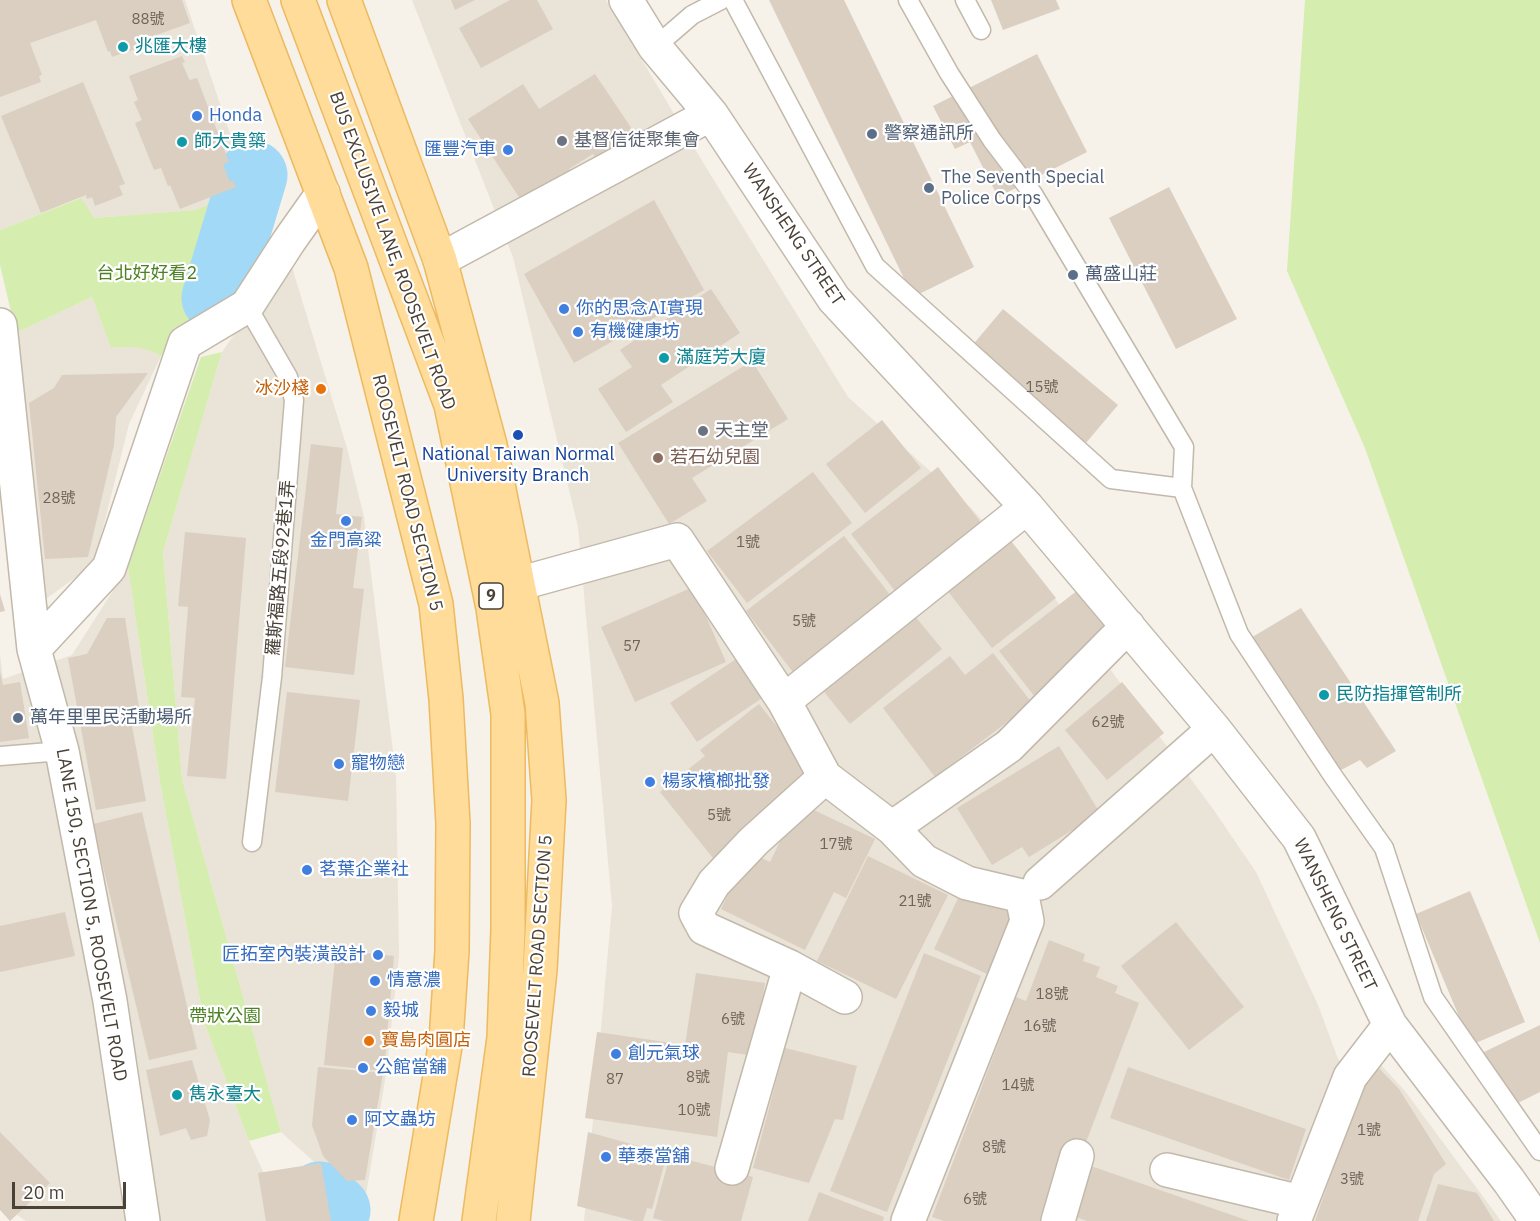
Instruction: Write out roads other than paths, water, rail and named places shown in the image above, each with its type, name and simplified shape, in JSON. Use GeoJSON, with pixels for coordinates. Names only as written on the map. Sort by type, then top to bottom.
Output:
{"type":"FeatureCollection","features":[{"type":"Feature","properties":{"kind":"main road","name":"ROOSEVELT ROAD SECTION 5"},"geometry":{"type":"LineString","coordinates":[[249,0],[351,268],[436,604],[446,699],[453,824],[452,951],[446,1040],[416,1221]]}},
{"type":"Feature","properties":{"kind":"main road","name":"BUS EXCLUSIVE LANE, ROOSEVELT ROAD"},"geometry":{"type":"LineString","coordinates":[[298,0],[451,405],[493,608],[508,714],[508,929],[504,1038],[479,1221]]}},
{"type":"Feature","properties":{"kind":"main road","name":"ROOSEVELT ROAD SECTION 5"},"geometry":{"type":"LineString","coordinates":[[344,0],[440,260],[490,445],[542,703],[549,800],[537,1014],[513,1221]]}},
{"type":"Feature","properties":{"kind":"street","name":"WANSHENG STREET"},"geometry":{"type":"LineString","coordinates":[[626,0],[655,46],[711,114],[834,299],[1027,507],[1214,729],[1299,838],[1390,1025],[1537,1221]]}},
{"type":"Feature","properties":{"kind":"street"},"geometry":{"type":"LineString","coordinates":[[440,260],[711,114]]}},
{"type":"Feature","properties":{"kind":"street"},"geometry":{"type":"LineString","coordinates":[[34,649],[109,568],[185,344],[247,306],[323,193]]}},
{"type":"Feature","properties":{"kind":"street","name":"LANE 150, SECTION 5, ROOSEVELT ROAD"},"geometry":{"type":"LineString","coordinates":[[0,325],[34,649],[62,751],[110,1001],[143,1221]]}},
{"type":"Feature","properties":{"kind":"street"},"geometry":{"type":"LineString","coordinates":[[784,701],[1027,507]]}},
{"type":"Feature","properties":{"kind":"street"},"geometry":{"type":"LineString","coordinates":[[518,584],[677,540],[784,701],[825,777],[892,828],[924,861],[967,883],[1031,889]]}},
{"type":"Feature","properties":{"kind":"street"},"geometry":{"type":"LineString","coordinates":[[892,828],[1009,746],[1128,626]]}},
{"type":"Feature","properties":{"kind":"street"},"geometry":{"type":"LineString","coordinates":[[908,1221],[1027,921],[1031,889],[1214,729]]}},
{"type":"Feature","properties":{"kind":"street"},"geometry":{"type":"LineString","coordinates":[[825,777],[714,883],[696,913],[704,928],[790,967],[845,997]]}},
{"type":"Feature","properties":{"kind":"street"},"geometry":{"type":"LineString","coordinates":[[732,1168],[790,967]]}},
{"type":"Feature","properties":{"kind":"street"},"geometry":{"type":"LineString","coordinates":[[1167,1170],[1297,1212],[1350,1077],[1390,1025]]}},
{"type":"Feature","properties":{"kind":"street"},"geometry":{"type":"LineString","coordinates":[[1058,1221],[1077,1156]]}},
{"type":"Feature","properties":{"kind":"lane"},"geometry":{"type":"LineString","coordinates":[[655,46],[692,15],[721,0]]}},
{"type":"Feature","properties":{"kind":"lane"},"geometry":{"type":"LineString","coordinates":[[733,0],[875,266],[1111,479],[1182,488]]}},
{"type":"Feature","properties":{"kind":"lane"},"geometry":{"type":"LineString","coordinates":[[908,0],[949,73],[993,140],[1033,194],[1184,447],[1182,488],[1239,634],[1333,776],[1384,848],[1433,996],[1540,1151]]}},
{"type":"Feature","properties":{"kind":"lane"},"geometry":{"type":"LineString","coordinates":[[965,0],[981,30]]}},
{"type":"Feature","properties":{"kind":"lane","name":"羅斯福路五段92巷1弄"},"geometry":{"type":"LineString","coordinates":[[247,306],[288,377],[294,400],[272,677],[252,842]]}},
{"type":"Feature","properties":{"kind":"lane"},"geometry":{"type":"LineString","coordinates":[[0,756],[62,751]]}},
{"type":"Feature","properties":{"kind":"waterway"},"geometry":{"type":"LineString","coordinates":[[216,298],[253,175]]}},
{"type":"Feature","properties":{"kind":"waterway"},"geometry":{"type":"LineString","coordinates":[[320,1196],[336,1210]]}},
{"type":"Feature","properties":{"kind":"place","name":"兆匯大樓"},"geometry":{"type":"Point","coordinates":[123,47]}},
{"type":"Feature","properties":{"kind":"place","name":"Honda"},"geometry":{"type":"Point","coordinates":[197,116]}},
{"type":"Feature","properties":{"kind":"place","name":"警察通訊所"},"geometry":{"type":"Point","coordinates":[872,134]}},
{"type":"Feature","properties":{"kind":"place","name":"基督信徒聚集會"},"geometry":{"type":"Point","coordinates":[562,141]}},
{"type":"Feature","properties":{"kind":"place","name":"師大貴築"},"geometry":{"type":"Point","coordinates":[182,142]}},
{"type":"Feature","properties":{"kind":"place","name":"匯豐汽車"},"geometry":{"type":"Point","coordinates":[508,150]}},
{"type":"Feature","properties":{"kind":"place","name":"The Seventh Special Police Corps"},"geometry":{"type":"Point","coordinates":[929,188]}},
{"type":"Feature","properties":{"kind":"place","name":"萬盛山莊"},"geometry":{"type":"Point","coordinates":[1073,275]}},
{"type":"Feature","properties":{"kind":"place","name":"你的思念AI實現"},"geometry":{"type":"Point","coordinates":[564,309]}},
{"type":"Feature","properties":{"kind":"place","name":"有機健康坊"},"geometry":{"type":"Point","coordinates":[578,332]}},
{"type":"Feature","properties":{"kind":"place","name":"滿庭芳大廈"},"geometry":{"type":"Point","coordinates":[664,358]}},
{"type":"Feature","properties":{"kind":"place","name":"冰沙棧"},"geometry":{"type":"Point","coordinates":[321,389]}},
{"type":"Feature","properties":{"kind":"place","name":"天主堂"},"geometry":{"type":"Point","coordinates":[703,431]}},
{"type":"Feature","properties":{"kind":"place","name":"National Taiwan Normal University Branch"},"geometry":{"type":"Point","coordinates":[518,435]}},
{"type":"Feature","properties":{"kind":"place","name":"若石幼兒園"},"geometry":{"type":"Point","coordinates":[658,458]}},
{"type":"Feature","properties":{"kind":"place","name":"金門高粱"},"geometry":{"type":"Point","coordinates":[346,521]}},
{"type":"Feature","properties":{"kind":"place","name":"民防指揮管制所"},"geometry":{"type":"Point","coordinates":[1324,695]}},
{"type":"Feature","properties":{"kind":"place","name":"萬年里里民活動場所"},"geometry":{"type":"Point","coordinates":[18,718]}},
{"type":"Feature","properties":{"kind":"place","name":"寵物戀"},"geometry":{"type":"Point","coordinates":[339,764]}},
{"type":"Feature","properties":{"kind":"place","name":"楊家檳榔批發"},"geometry":{"type":"Point","coordinates":[650,782]}},
{"type":"Feature","properties":{"kind":"place","name":"茗葉企業社"},"geometry":{"type":"Point","coordinates":[307,870]}},
{"type":"Feature","properties":{"kind":"place","name":"匠拓室內裝潢設計"},"geometry":{"type":"Point","coordinates":[378,955]}},
{"type":"Feature","properties":{"kind":"place","name":"情意濃"},"geometry":{"type":"Point","coordinates":[375,981]}},
{"type":"Feature","properties":{"kind":"place","name":"毅城"},"geometry":{"type":"Point","coordinates":[371,1011]}},
{"type":"Feature","properties":{"kind":"place","name":"寶島肉圓店"},"geometry":{"type":"Point","coordinates":[369,1041]}},
{"type":"Feature","properties":{"kind":"place","name":"創元氣球"},"geometry":{"type":"Point","coordinates":[616,1054]}},
{"type":"Feature","properties":{"kind":"place","name":"公館當舖"},"geometry":{"type":"Point","coordinates":[363,1068]}},
{"type":"Feature","properties":{"kind":"place","name":"雋永臺大"},"geometry":{"type":"Point","coordinates":[177,1095]}},
{"type":"Feature","properties":{"kind":"place","name":"阿文蟲坊"},"geometry":{"type":"Point","coordinates":[352,1120]}},
{"type":"Feature","properties":{"kind":"place","name":"華泰當舖"},"geometry":{"type":"Point","coordinates":[606,1157]}},
{"type":"Feature","properties":{"kind":"park label","name":"台北好好看2"},"geometry":{"type":"Point","coordinates":[147,274]}},
{"type":"Feature","properties":{"kind":"park label","name":"帶狀公園"},"geometry":{"type":"Point","coordinates":[225,1017]}}]}
